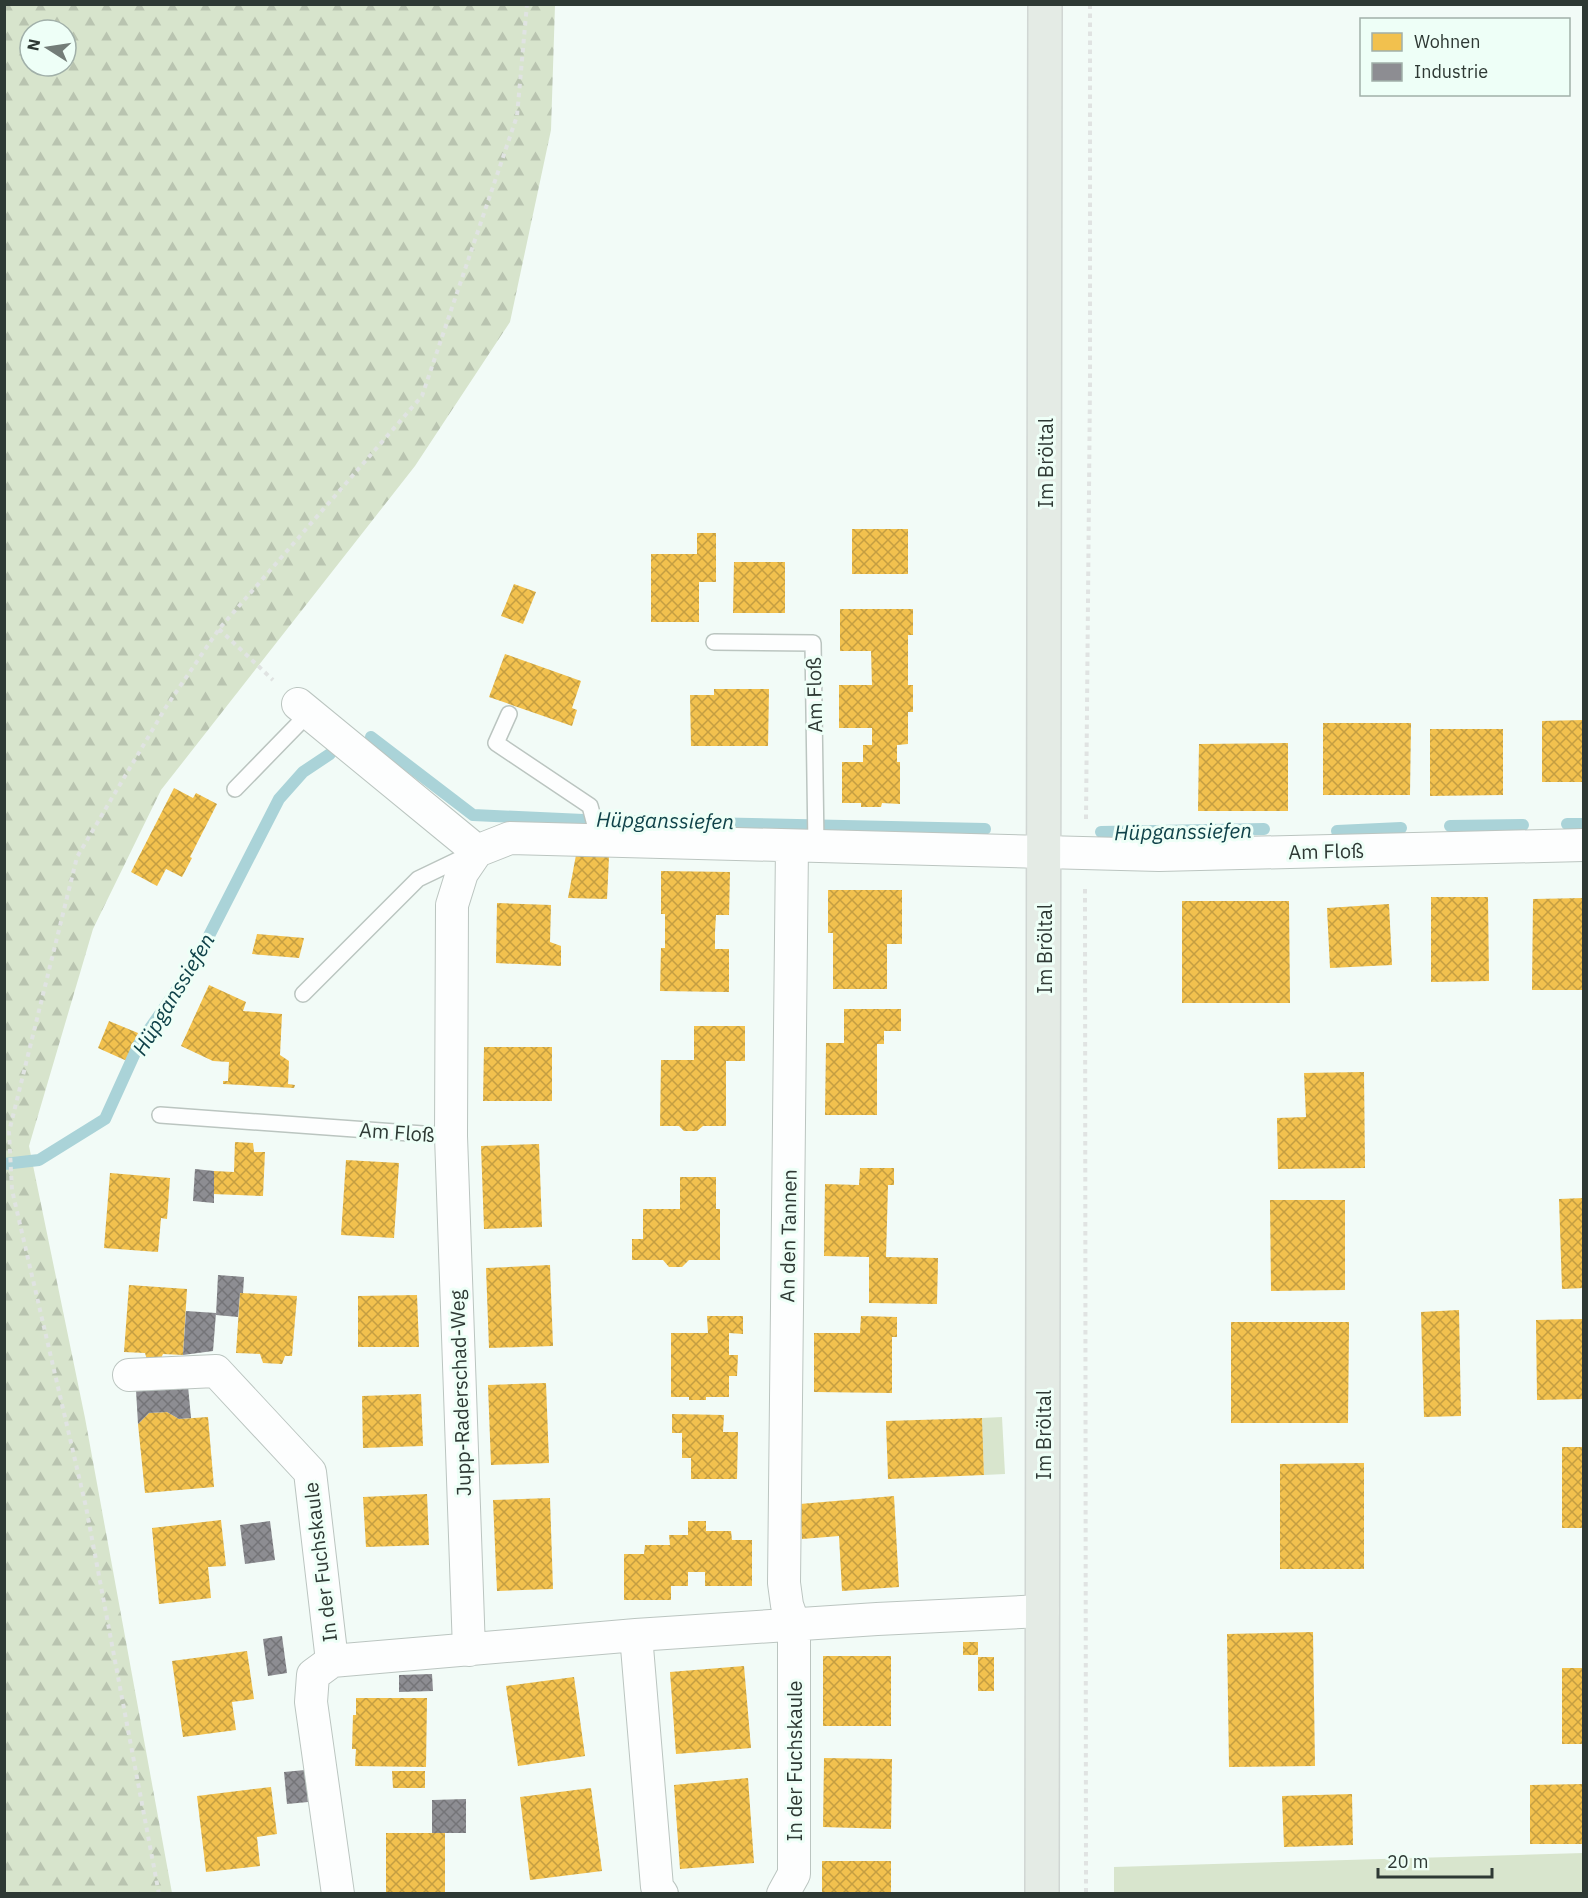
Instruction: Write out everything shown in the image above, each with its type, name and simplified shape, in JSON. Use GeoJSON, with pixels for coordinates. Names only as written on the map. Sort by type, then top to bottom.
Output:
{"type":"FeatureCollection","features":[{"type":"Feature","properties":{"kind":"main road","name":"Im Bröltal"},"geometry":{"type":"LineString","coordinates":[[1042,1893],[1045,4]]}},
{"type":"Feature","properties":{"kind":"street"},"geometry":{"type":"LineString","coordinates":[[303,709],[477,851]]}},
{"type":"Feature","properties":{"kind":"street","name":"Am Floß"},"geometry":{"type":"LineString","coordinates":[[451,1136],[452,905],[462,873],[477,851],[510,838],[1171,854],[1584,845]]}},
{"type":"Feature","properties":{"kind":"street","name":"An den Tannen"},"geometry":{"type":"LineString","coordinates":[[794,1625],[787,1605],[784,1583],[804,846]]}},
{"type":"Feature","properties":{"kind":"street","name":"Jupp-Raderschad-Weg"},"geometry":{"type":"LineString","coordinates":[[451,1136],[469,1650]]}},
{"type":"Feature","properties":{"kind":"street","name":"In der Fuchskaule"},"geometry":{"type":"LineString","coordinates":[[129,1375],[216,1371],[310,1472],[332,1661]]}},
{"type":"Feature","properties":{"kind":"street","name":"In der Fuchskaule"},"geometry":{"type":"LineString","coordinates":[[338,1893],[311,1702],[313,1675],[332,1661],[636,1635],[1043,1611]]}},
{"type":"Feature","properties":{"kind":"street","name":"In der Fuchskaule"},"geometry":{"type":"LineString","coordinates":[[783,1893],[794,1874],[794,1625]]}},
{"type":"Feature","properties":{"kind":"street"},"geometry":{"type":"LineString","coordinates":[[636,1635],[657,1887],[662,1893]]}},
{"type":"Feature","properties":{"kind":"lane","name":"Am Floß"},"geometry":{"type":"LineString","coordinates":[[714,642],[813,644],[816,811],[804,846]]}},
{"type":"Feature","properties":{"kind":"lane"},"geometry":{"type":"LineString","coordinates":[[236,789],[303,709]]}},
{"type":"Feature","properties":{"kind":"lane"},"geometry":{"type":"LineString","coordinates":[[509,714],[496,743],[590,806],[599,840]]}},
{"type":"Feature","properties":{"kind":"lane","name":"Am Floß"},"geometry":{"type":"LineString","coordinates":[[303,994],[418,879],[477,851]]}},
{"type":"Feature","properties":{"kind":"lane","name":"Am Floß"},"geometry":{"type":"LineString","coordinates":[[160,1115],[451,1136]]}},
{"type":"Feature","properties":{"kind":"path"},"geometry":{"type":"LineString","coordinates":[[159,1893],[86,1507],[12,1190],[9,1132],[77,858],[166,708],[219,629],[422,396],[517,116],[527,4]]}},
{"type":"Feature","properties":{"kind":"path"},"geometry":{"type":"LineString","coordinates":[[1086,1893],[1085,852],[1090,383],[1090,4]]}},
{"type":"Feature","properties":{"kind":"path"},"geometry":{"type":"LineString","coordinates":[[219,629],[303,709]]}},
{"type":"Feature","properties":{"kind":"green space"},"geometry":{"type":"Polygon","coordinates":[[[5,4],[555,5],[551,130],[510,322],[415,466],[161,790],[93,929],[29,1146],[85,1418],[172,1893],[5,1893],[5,4]]]}},
{"type":"Feature","properties":{"kind":"green space"},"geometry":{"type":"Polygon","coordinates":[[[1002,1417],[1005,1474],[984,1475],[982,1418],[1002,1417]]]}},
{"type":"Feature","properties":{"kind":"green space"},"geometry":{"type":"Polygon","coordinates":[[[1583,1853],[1583,1893],[1114,1893],[1114,1867],[1583,1853]]]}},
{"type":"Feature","properties":{"kind":"building: Wohnen"},"geometry":{"type":"Polygon","coordinates":[[[852,529],[908,529],[908,574],[852,574],[852,529]]]}},
{"type":"Feature","properties":{"kind":"building: Wohnen"},"geometry":{"type":"Polygon","coordinates":[[[697,533],[716,533],[716,582],[699,582],[699,622],[651,622],[651,554],[697,554],[697,533]]]}},
{"type":"Feature","properties":{"kind":"building: Wohnen"},"geometry":{"type":"Polygon","coordinates":[[[734,562],[785,562],[785,613],[733,613],[734,562]]]}},
{"type":"Feature","properties":{"kind":"building: Wohnen"},"geometry":{"type":"Polygon","coordinates":[[[514,584],[536,592],[523,624],[501,616],[514,584]]]}},
{"type":"Feature","properties":{"kind":"building: Wohnen"},"geometry":{"type":"Polygon","coordinates":[[[840,609],[913,609],[913,635],[908,635],[908,685],[913,685],[913,712],[908,712],[908,744],[897,745],[897,762],[900,762],[900,804],[882,803],[881,807],[861,807],[861,803],[842,803],[842,762],[863,762],[863,745],[872,745],[872,728],[839,728],[839,685],[872,685],[871,651],[840,651],[840,609]]]}},
{"type":"Feature","properties":{"kind":"building: Wohnen"},"geometry":{"type":"Polygon","coordinates":[[[505,654],[581,681],[572,708],[577,710],[572,726],[489,697],[505,654]]]}},
{"type":"Feature","properties":{"kind":"building: Wohnen"},"geometry":{"type":"Polygon","coordinates":[[[714,689],[769,689],[768,746],[691,746],[690,695],[714,695],[714,689]]]}},
{"type":"Feature","properties":{"kind":"building: Wohnen"},"geometry":{"type":"Polygon","coordinates":[[[1584,720],[1584,782],[1542,782],[1542,721],[1584,720]]]}},
{"type":"Feature","properties":{"kind":"building: Wohnen"},"geometry":{"type":"Polygon","coordinates":[[[1323,723],[1411,723],[1410,795],[1323,795],[1323,723]]]}},
{"type":"Feature","properties":{"kind":"building: Wohnen"},"geometry":{"type":"Polygon","coordinates":[[[1430,729],[1503,729],[1503,795],[1430,796],[1430,729]]]}},
{"type":"Feature","properties":{"kind":"building: Wohnen"},"geometry":{"type":"Polygon","coordinates":[[[1288,743],[1288,811],[1198,811],[1199,744],[1288,743]]]}},
{"type":"Feature","properties":{"kind":"building: Wohnen"},"geometry":{"type":"Polygon","coordinates":[[[174,788],[193,798],[196,793],[217,804],[182,877],[166,869],[157,886],[131,872],[174,788]]]}},
{"type":"Feature","properties":{"kind":"building: Wohnen"},"geometry":{"type":"Polygon","coordinates":[[[576,855],[609,857],[607,899],[568,898],[576,855]]]}},
{"type":"Feature","properties":{"kind":"building: Wohnen"},"geometry":{"type":"Polygon","coordinates":[[[661,871],[730,872],[729,915],[716,915],[715,932],[715,949],[729,949],[729,992],[660,991],[661,948],[665,948],[665,914],[661,914],[661,871]]]}},
{"type":"Feature","properties":{"kind":"building: Wohnen"},"geometry":{"type":"Polygon","coordinates":[[[828,890],[902,890],[902,944],[887,944],[887,989],[833,989],[833,933],[828,933],[828,890]]]}},
{"type":"Feature","properties":{"kind":"building: Wohnen"},"geometry":{"type":"Polygon","coordinates":[[[1431,897],[1488,897],[1489,981],[1431,982],[1431,897]]]}},
{"type":"Feature","properties":{"kind":"building: Wohnen"},"geometry":{"type":"Polygon","coordinates":[[[1584,898],[1584,990],[1532,990],[1533,899],[1584,898]]]}},
{"type":"Feature","properties":{"kind":"building: Wohnen"},"geometry":{"type":"Polygon","coordinates":[[[1182,901],[1289,901],[1290,1003],[1182,1003],[1182,901]]]}},
{"type":"Feature","properties":{"kind":"building: Wohnen"},"geometry":{"type":"Polygon","coordinates":[[[497,903],[551,905],[550,942],[561,946],[561,966],[496,963],[497,903]]]}},
{"type":"Feature","properties":{"kind":"building: Wohnen"},"geometry":{"type":"Polygon","coordinates":[[[1389,904],[1392,965],[1330,968],[1327,908],[1389,904]]]}},
{"type":"Feature","properties":{"kind":"building: Wohnen"},"geometry":{"type":"Polygon","coordinates":[[[257,934],[304,938],[299,958],[252,954],[257,934]]]}},
{"type":"Feature","properties":{"kind":"building: Wohnen"},"geometry":{"type":"Polygon","coordinates":[[[209,985],[246,1002],[243,1011],[282,1014],[280,1055],[289,1061],[288,1084],[295,1085],[294,1088],[223,1084],[223,1081],[228,1081],[229,1062],[213,1061],[181,1046],[209,985]]]}},
{"type":"Feature","properties":{"kind":"building: Wohnen"},"geometry":{"type":"Polygon","coordinates":[[[844,1009],[901,1009],[901,1031],[884,1031],[884,1044],[877,1044],[877,1115],[825,1115],[826,1043],[844,1043],[844,1009]]]}},
{"type":"Feature","properties":{"kind":"building: Wohnen"},"geometry":{"type":"Polygon","coordinates":[[[109,1021],[138,1033],[127,1061],[98,1048],[109,1021]]]}},
{"type":"Feature","properties":{"kind":"building: Wohnen"},"geometry":{"type":"Polygon","coordinates":[[[694,1026],[745,1026],[745,1061],[726,1061],[726,1126],[703,1126],[697,1131],[684,1131],[679,1126],[660,1126],[661,1060],[694,1060],[694,1026]]]}},
{"type":"Feature","properties":{"kind":"building: Wohnen"},"geometry":{"type":"Polygon","coordinates":[[[484,1047],[552,1047],[552,1101],[483,1101],[484,1047]]]}},
{"type":"Feature","properties":{"kind":"building: Wohnen"},"geometry":{"type":"Polygon","coordinates":[[[1364,1072],[1365,1168],[1278,1169],[1277,1118],[1306,1117],[1304,1073],[1364,1072]]]}},
{"type":"Feature","properties":{"kind":"building: Wohnen"},"geometry":{"type":"Polygon","coordinates":[[[235,1142],[253,1143],[254,1152],[265,1152],[263,1196],[213,1194],[214,1171],[234,1172],[235,1142]]]}},
{"type":"Feature","properties":{"kind":"building: Wohnen"},"geometry":{"type":"Polygon","coordinates":[[[539,1144],[542,1227],[484,1229],[481,1146],[539,1144]]]}},
{"type":"Feature","properties":{"kind":"building: Wohnen"},"geometry":{"type":"Polygon","coordinates":[[[346,1160],[399,1163],[394,1238],[341,1235],[346,1160]]]}},
{"type":"Feature","properties":{"kind":"building: Wohnen"},"geometry":{"type":"Polygon","coordinates":[[[860,1168],[894,1168],[894,1185],[888,1185],[886,1257],[938,1258],[937,1304],[869,1303],[869,1257],[824,1256],[825,1184],[859,1185],[860,1168]]]}},
{"type":"Feature","properties":{"kind":"building: Wohnen"},"geometry":{"type":"Polygon","coordinates":[[[110,1173],[170,1178],[167,1219],[161,1218],[158,1252],[104,1248],[110,1173]]]}},
{"type":"Feature","properties":{"kind":"building: Wohnen"},"geometry":{"type":"Polygon","coordinates":[[[680,1177],[716,1177],[716,1209],[720,1209],[720,1260],[689,1260],[682,1267],[669,1267],[663,1260],[632,1260],[632,1239],[643,1239],[643,1209],[680,1209],[680,1177]]]}},
{"type":"Feature","properties":{"kind":"building: Wohnen"},"geometry":{"type":"Polygon","coordinates":[[[1584,1198],[1584,1288],[1562,1289],[1559,1199],[1584,1198]]]}},
{"type":"Feature","properties":{"kind":"building: Wohnen"},"geometry":{"type":"Polygon","coordinates":[[[1270,1200],[1345,1200],[1345,1290],[1271,1291],[1270,1200]]]}},
{"type":"Feature","properties":{"kind":"building: Wohnen"},"geometry":{"type":"Polygon","coordinates":[[[550,1265],[553,1346],[489,1348],[486,1268],[550,1265]]]}},
{"type":"Feature","properties":{"kind":"building: Wohnen"},"geometry":{"type":"Polygon","coordinates":[[[129,1285],[187,1289],[183,1355],[163,1354],[158,1364],[148,1363],[145,1353],[124,1352],[129,1285]]]}},
{"type":"Feature","properties":{"kind":"building: Wohnen"},"geometry":{"type":"Polygon","coordinates":[[[240,1293],[297,1296],[292,1356],[285,1356],[282,1364],[263,1363],[260,1354],[236,1353],[240,1293]]]}},
{"type":"Feature","properties":{"kind":"building: Wohnen"},"geometry":{"type":"Polygon","coordinates":[[[417,1295],[419,1347],[358,1347],[358,1296],[417,1295]]]}},
{"type":"Feature","properties":{"kind":"building: Wohnen"},"geometry":{"type":"Polygon","coordinates":[[[1459,1310],[1461,1416],[1424,1417],[1421,1312],[1459,1310]]]}},
{"type":"Feature","properties":{"kind":"building: Wohnen"},"geometry":{"type":"Polygon","coordinates":[[[707,1316],[743,1316],[743,1334],[729,1333],[729,1355],[738,1355],[737,1376],[729,1376],[729,1397],[689,1400],[689,1397],[671,1397],[671,1333],[708,1333],[707,1316]]]}},
{"type":"Feature","properties":{"kind":"building: Wohnen"},"geometry":{"type":"Polygon","coordinates":[[[861,1316],[897,1317],[897,1337],[892,1337],[892,1393],[814,1392],[814,1333],[860,1333],[861,1316]]]}},
{"type":"Feature","properties":{"kind":"building: Wohnen"},"geometry":{"type":"Polygon","coordinates":[[[1584,1319],[1584,1399],[1537,1400],[1536,1320],[1584,1319]]]}},
{"type":"Feature","properties":{"kind":"building: Wohnen"},"geometry":{"type":"Polygon","coordinates":[[[1231,1322],[1349,1322],[1348,1423],[1231,1423],[1231,1322]]]}},
{"type":"Feature","properties":{"kind":"building: Wohnen"},"geometry":{"type":"Polygon","coordinates":[[[546,1383],[549,1463],[491,1465],[488,1385],[546,1383]]]}},
{"type":"Feature","properties":{"kind":"building: Wohnen"},"geometry":{"type":"Polygon","coordinates":[[[421,1394],[423,1446],[363,1448],[362,1396],[421,1394]]]}},
{"type":"Feature","properties":{"kind":"building: Wohnen"},"geometry":{"type":"Polygon","coordinates":[[[167,1412],[179,1419],[208,1417],[214,1487],[145,1493],[138,1424],[149,1413],[167,1412]]]}},
{"type":"Feature","properties":{"kind":"building: Wohnen"},"geometry":{"type":"Polygon","coordinates":[[[672,1414],[724,1415],[723,1432],[738,1432],[737,1479],[691,1479],[691,1458],[682,1458],[682,1433],[672,1433],[672,1414]]]}},
{"type":"Feature","properties":{"kind":"building: Wohnen"},"geometry":{"type":"Polygon","coordinates":[[[982,1418],[984,1475],[888,1479],[886,1421],[982,1418]]]}},
{"type":"Feature","properties":{"kind":"building: Wohnen"},"geometry":{"type":"Polygon","coordinates":[[[1562,1447],[1584,1447],[1584,1528],[1562,1528],[1562,1447]]]}},
{"type":"Feature","properties":{"kind":"building: Wohnen"},"geometry":{"type":"Polygon","coordinates":[[[1364,1463],[1364,1569],[1280,1569],[1280,1464],[1364,1463]]]}},
{"type":"Feature","properties":{"kind":"building: Wohnen"},"geometry":{"type":"Polygon","coordinates":[[[427,1494],[429,1545],[366,1547],[363,1497],[427,1494]]]}},
{"type":"Feature","properties":{"kind":"building: Wohnen"},"geometry":{"type":"Polygon","coordinates":[[[894,1496],[899,1587],[842,1591],[839,1536],[802,1539],[800,1504],[894,1496]]]}},
{"type":"Feature","properties":{"kind":"building: Wohnen"},"geometry":{"type":"Polygon","coordinates":[[[550,1498],[553,1589],[497,1591],[493,1500],[550,1498]]]}},
{"type":"Feature","properties":{"kind":"building: Wohnen"},"geometry":{"type":"Polygon","coordinates":[[[221,1520],[226,1566],[208,1567],[211,1598],[159,1604],[152,1528],[221,1520]]]}},
{"type":"Feature","properties":{"kind":"building: Wohnen"},"geometry":{"type":"Polygon","coordinates":[[[688,1521],[706,1521],[706,1531],[731,1531],[732,1540],[752,1540],[752,1586],[705,1586],[705,1572],[688,1572],[688,1586],[671,1586],[671,1600],[624,1600],[624,1554],[644,1554],[645,1545],[670,1545],[669,1535],[688,1535],[688,1521]]]}},
{"type":"Feature","properties":{"kind":"building: Wohnen"},"geometry":{"type":"Polygon","coordinates":[[[1313,1632],[1315,1766],[1229,1767],[1227,1634],[1313,1632]]]}},
{"type":"Feature","properties":{"kind":"building: Wohnen"},"geometry":{"type":"Polygon","coordinates":[[[963,1642],[978,1642],[978,1655],[963,1655],[963,1642]]]}},
{"type":"Feature","properties":{"kind":"building: Wohnen"},"geometry":{"type":"Polygon","coordinates":[[[247,1651],[254,1699],[232,1702],[236,1730],[183,1737],[172,1661],[247,1651]]]}},
{"type":"Feature","properties":{"kind":"building: Wohnen"},"geometry":{"type":"Polygon","coordinates":[[[823,1656],[891,1656],[891,1726],[823,1726],[823,1656]]]}},
{"type":"Feature","properties":{"kind":"building: Wohnen"},"geometry":{"type":"Polygon","coordinates":[[[978,1657],[994,1657],[994,1691],[978,1691],[978,1657]]]}},
{"type":"Feature","properties":{"kind":"building: Wohnen"},"geometry":{"type":"Polygon","coordinates":[[[744,1666],[751,1748],[676,1754],[670,1672],[744,1666]]]}},
{"type":"Feature","properties":{"kind":"building: Wohnen"},"geometry":{"type":"Polygon","coordinates":[[[1562,1668],[1584,1668],[1584,1744],[1562,1744],[1562,1668]]]}},
{"type":"Feature","properties":{"kind":"building: Wohnen"},"geometry":{"type":"Polygon","coordinates":[[[574,1677],[585,1756],[518,1766],[506,1686],[574,1677]]]}},
{"type":"Feature","properties":{"kind":"building: Wohnen"},"geometry":{"type":"Polygon","coordinates":[[[356,1698],[427,1698],[426,1767],[355,1766],[356,1749],[352,1749],[356,1698]]]}},
{"type":"Feature","properties":{"kind":"building: Wohnen"},"geometry":{"type":"Polygon","coordinates":[[[824,1758],[892,1759],[891,1829],[823,1827],[824,1758]]]}},
{"type":"Feature","properties":{"kind":"building: Wohnen"},"geometry":{"type":"Polygon","coordinates":[[[392,1771],[425,1771],[425,1788],[393,1788],[392,1771]]]}},
{"type":"Feature","properties":{"kind":"building: Wohnen"},"geometry":{"type":"Polygon","coordinates":[[[748,1778],[754,1863],[680,1869],[674,1785],[748,1778]]]}},
{"type":"Feature","properties":{"kind":"building: Wohnen"},"geometry":{"type":"Polygon","coordinates":[[[1584,1784],[1584,1844],[1530,1844],[1530,1785],[1584,1784]]]}},
{"type":"Feature","properties":{"kind":"building: Wohnen"},"geometry":{"type":"Polygon","coordinates":[[[271,1787],[277,1834],[257,1837],[260,1866],[206,1872],[197,1796],[271,1787]]]}},
{"type":"Feature","properties":{"kind":"building: Wohnen"},"geometry":{"type":"Polygon","coordinates":[[[591,1788],[602,1871],[530,1880],[520,1797],[591,1788]]]}},
{"type":"Feature","properties":{"kind":"building: Wohnen"},"geometry":{"type":"Polygon","coordinates":[[[1352,1794],[1353,1845],[1284,1847],[1282,1796],[1352,1794]]]}},
{"type":"Feature","properties":{"kind":"building: Wohnen"},"geometry":{"type":"Polygon","coordinates":[[[386,1833],[445,1833],[445,1893],[386,1893],[386,1833]]]}},
{"type":"Feature","properties":{"kind":"building: Wohnen"},"geometry":{"type":"Polygon","coordinates":[[[822,1861],[891,1861],[891,1893],[822,1893],[822,1861]]]}},
{"type":"Feature","properties":{"kind":"building: Industrie"},"geometry":{"type":"Polygon","coordinates":[[[195,1169],[214,1171],[214,1203],[193,1201],[195,1169]]]}},
{"type":"Feature","properties":{"kind":"building: Industrie"},"geometry":{"type":"Polygon","coordinates":[[[218,1275],[244,1277],[238,1317],[216,1315],[218,1275]]]}},
{"type":"Feature","properties":{"kind":"building: Industrie"},"geometry":{"type":"Polygon","coordinates":[[[186,1311],[216,1313],[213,1351],[183,1355],[186,1311]]]}},
{"type":"Feature","properties":{"kind":"building: Industrie"},"geometry":{"type":"Polygon","coordinates":[[[188,1386],[191,1418],[179,1419],[167,1412],[149,1413],[138,1424],[136,1390],[188,1386]]]}},
{"type":"Feature","properties":{"kind":"building: Industrie"},"geometry":{"type":"Polygon","coordinates":[[[270,1521],[275,1560],[245,1564],[240,1525],[270,1521]]]}},
{"type":"Feature","properties":{"kind":"building: Industrie"},"geometry":{"type":"Polygon","coordinates":[[[282,1636],[287,1673],[268,1676],[263,1639],[282,1636]]]}},
{"type":"Feature","properties":{"kind":"building: Industrie"},"geometry":{"type":"Polygon","coordinates":[[[432,1674],[433,1691],[399,1692],[399,1675],[432,1674]]]}},
{"type":"Feature","properties":{"kind":"building: Industrie"},"geometry":{"type":"Polygon","coordinates":[[[305,1770],[308,1802],[287,1804],[284,1772],[305,1770]]]}},
{"type":"Feature","properties":{"kind":"building: Industrie"},"geometry":{"type":"Polygon","coordinates":[[[466,1799],[466,1833],[432,1833],[432,1800],[466,1799]]]}},
{"type":"Feature","properties":{"kind":"waterway","name":"Hüpganssiefen"},"geometry":{"type":"LineString","coordinates":[[371,737],[473,815],[605,821],[985,829]]}},
{"type":"Feature","properties":{"kind":"waterway","name":"Hüpganssiefen"},"geometry":{"type":"LineString","coordinates":[[4,1164],[39,1160],[105,1119],[139,1044],[193,967],[279,799],[303,772],[330,754]]}},
{"type":"Feature","properties":{"kind":"waterway","name":"Hüpganssiefen"},"geometry":{"type":"LineString","coordinates":[[1567,824],[1584,824]]}},
{"type":"Feature","properties":{"kind":"waterway","name":"Hüpganssiefen"},"geometry":{"type":"LineString","coordinates":[[1450,826],[1523,825]]}},
{"type":"Feature","properties":{"kind":"waterway","name":"Hüpganssiefen"},"geometry":{"type":"LineString","coordinates":[[1337,831],[1401,828]]}},
{"type":"Feature","properties":{"kind":"waterway","name":"Hüpganssiefen"},"geometry":{"type":"LineString","coordinates":[[1101,832],[1264,829]]}}]}
